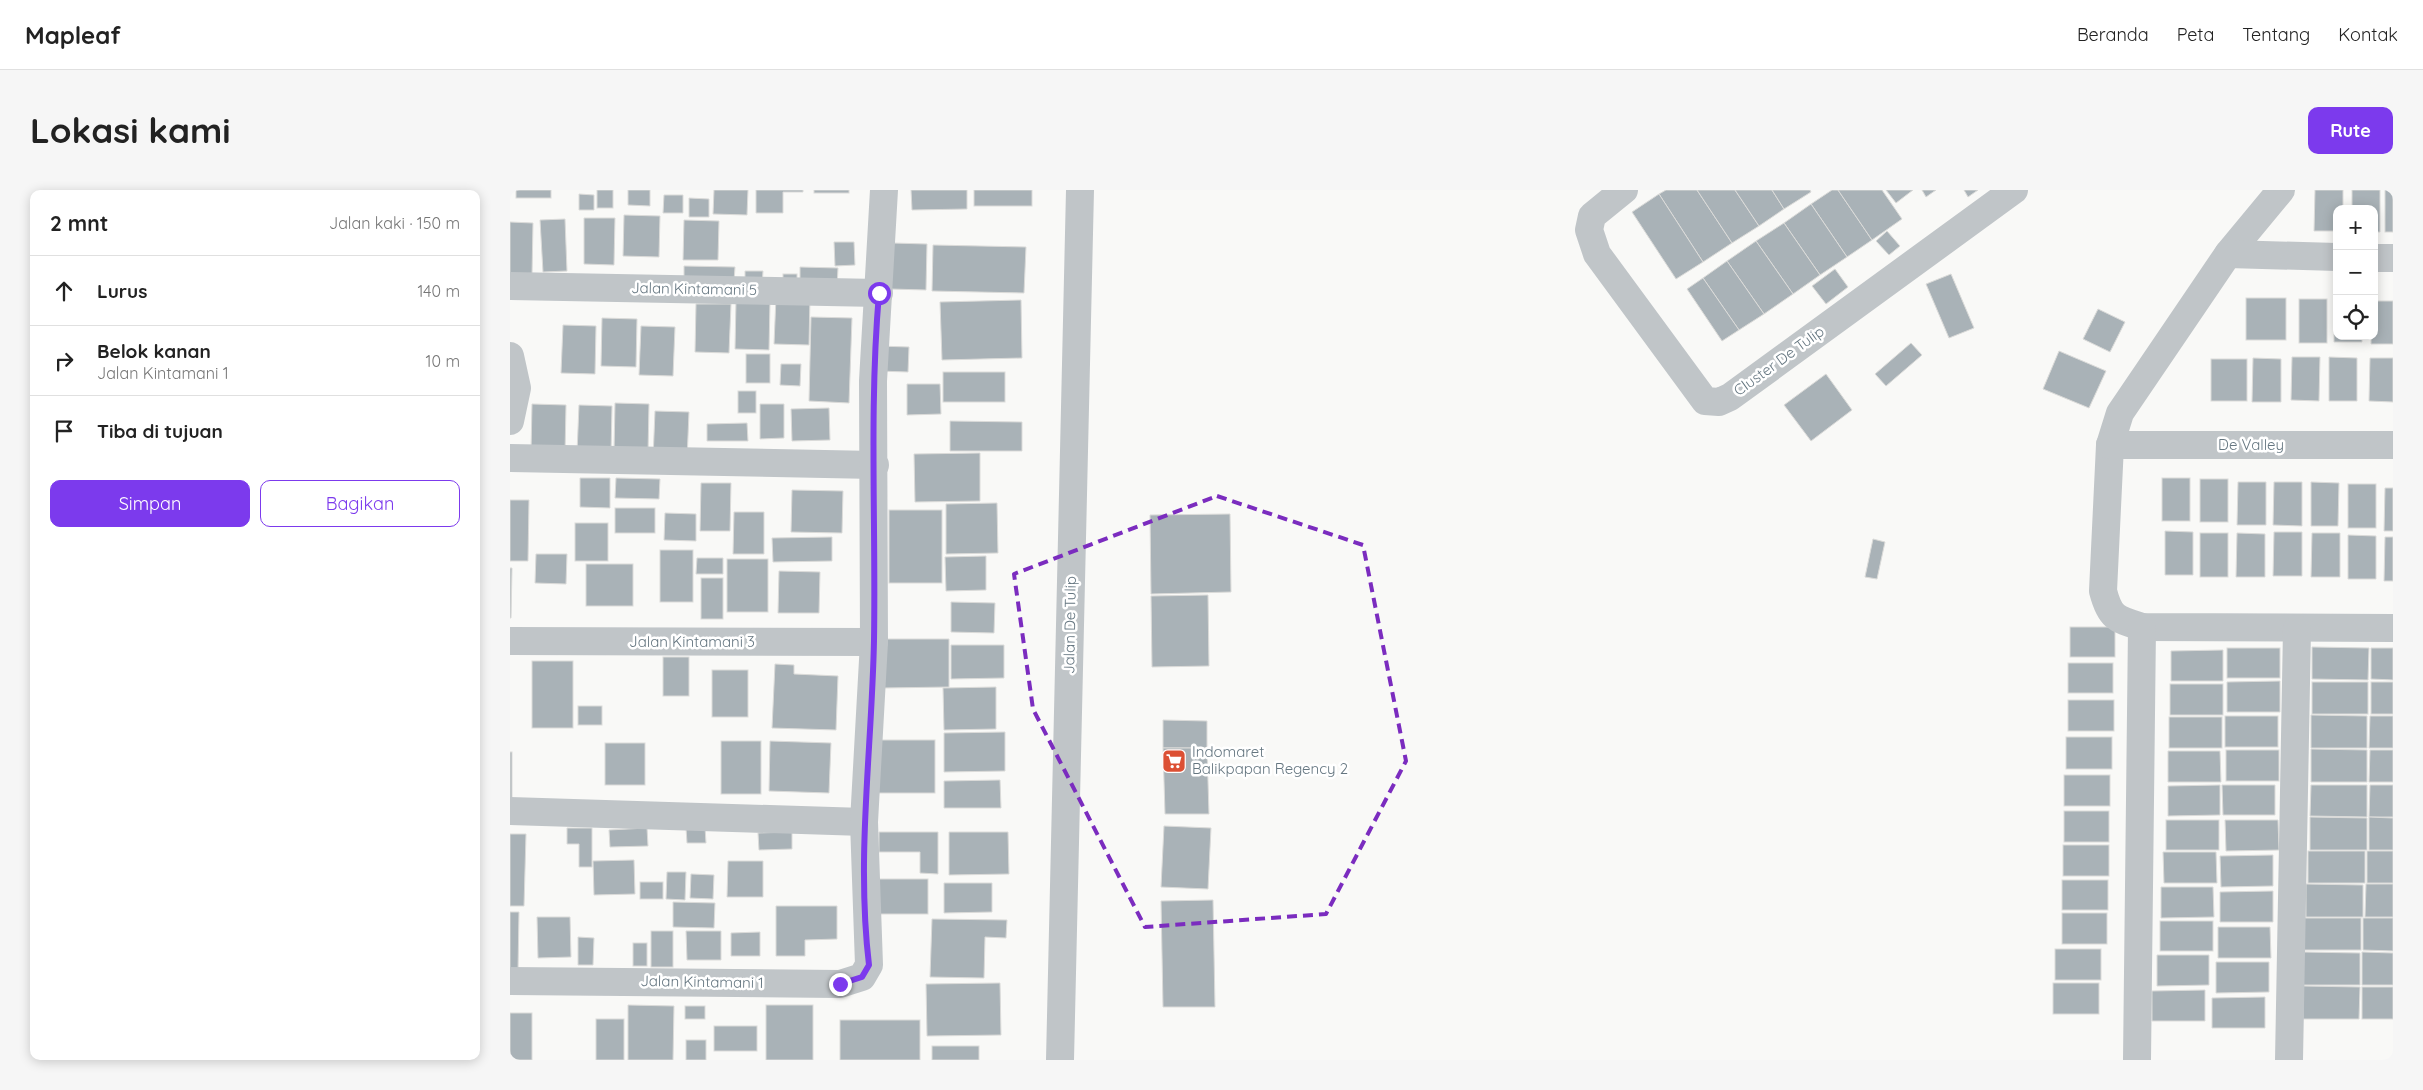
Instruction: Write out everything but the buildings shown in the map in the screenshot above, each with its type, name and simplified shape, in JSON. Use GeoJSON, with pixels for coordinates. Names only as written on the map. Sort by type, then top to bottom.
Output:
{"type":"FeatureCollection","features":[{"type":"Feature","properties":{"kind":"street","name":"Jalan Kintamani 1"},"geometry":{"type":"LineString","coordinates":[[510,981],[840,984],[862,977],[869,965],[864,822],[874,642],[875,466],[873,381],[884,190]]}},
{"type":"Feature","properties":{"kind":"street","name":"Jalan De Tulip"},"geometry":{"type":"LineString","coordinates":[[1060,1060],[1080,190]]}},
{"type":"Feature","properties":{"kind":"street","name":"Cluster De Tulip"},"geometry":{"type":"LineString","coordinates":[[1624,190],[1592,216],[1589,230],[1597,254],[1705,401],[1719,402],[1730,397],[2014,190]]}},
{"type":"Feature","properties":{"kind":"street"},"geometry":{"type":"LineString","coordinates":[[2281,190],[2228,254],[2120,413],[2110,445],[2104,591],[2108,610],[2118,619],[2142,627],[2393,628]]}},
{"type":"Feature","properties":{"kind":"street"},"geometry":{"type":"LineString","coordinates":[[2228,254],[2333,257]]}},
{"type":"Feature","properties":{"kind":"street"},"geometry":{"type":"LineString","coordinates":[[2378,258],[2393,258]]}},
{"type":"Feature","properties":{"kind":"street","name":"Jalan Kintamani 5"},"geometry":{"type":"LineString","coordinates":[[510,286],[879,293]]}},
{"type":"Feature","properties":{"kind":"street"},"geometry":{"type":"LineString","coordinates":[[510,356],[517,388],[510,421]]}},
{"type":"Feature","properties":{"kind":"street","name":"De Valley"},"geometry":{"type":"LineString","coordinates":[[2110,445],[2393,445]]}},
{"type":"Feature","properties":{"kind":"street"},"geometry":{"type":"LineString","coordinates":[[510,458],[875,466]]}},
{"type":"Feature","properties":{"kind":"street"},"geometry":{"type":"LineString","coordinates":[[2137,1060],[2142,627]]}},
{"type":"Feature","properties":{"kind":"street"},"geometry":{"type":"LineString","coordinates":[[2289,1060],[2297,629]]}},
{"type":"Feature","properties":{"kind":"street","name":"Jalan Kintamani 3"},"geometry":{"type":"LineString","coordinates":[[510,641],[874,642]]}},
{"type":"Feature","properties":{"kind":"street"},"geometry":{"type":"LineString","coordinates":[[510,811],[864,822]]}},
{"type":"Feature","properties":{"kind":"street"},"geometry":{"type":"LineString","coordinates":[[2280,1060],[2296,1060]]}},
{"type":"Feature","properties":{"kind":"highlighted area"},"geometry":{"type":"Polygon","coordinates":[[[1217,496],[1363,545],[1406,761],[1326,914],[1145,927],[1033,709],[1014,574],[1217,496]]]}},
{"type":"Feature","properties":{"kind":"place","name":"Indomaret Balikpapan Regency 2"},"geometry":{"type":"Point","coordinates":[1174,761]}},
{"type":"Feature","properties":{"kind":"route"},"geometry":{"type":"LineString","coordinates":[[840,984],[862,977],[869,965],[864,822],[874,642],[875,466],[873,381],[879,293]]}}]}
